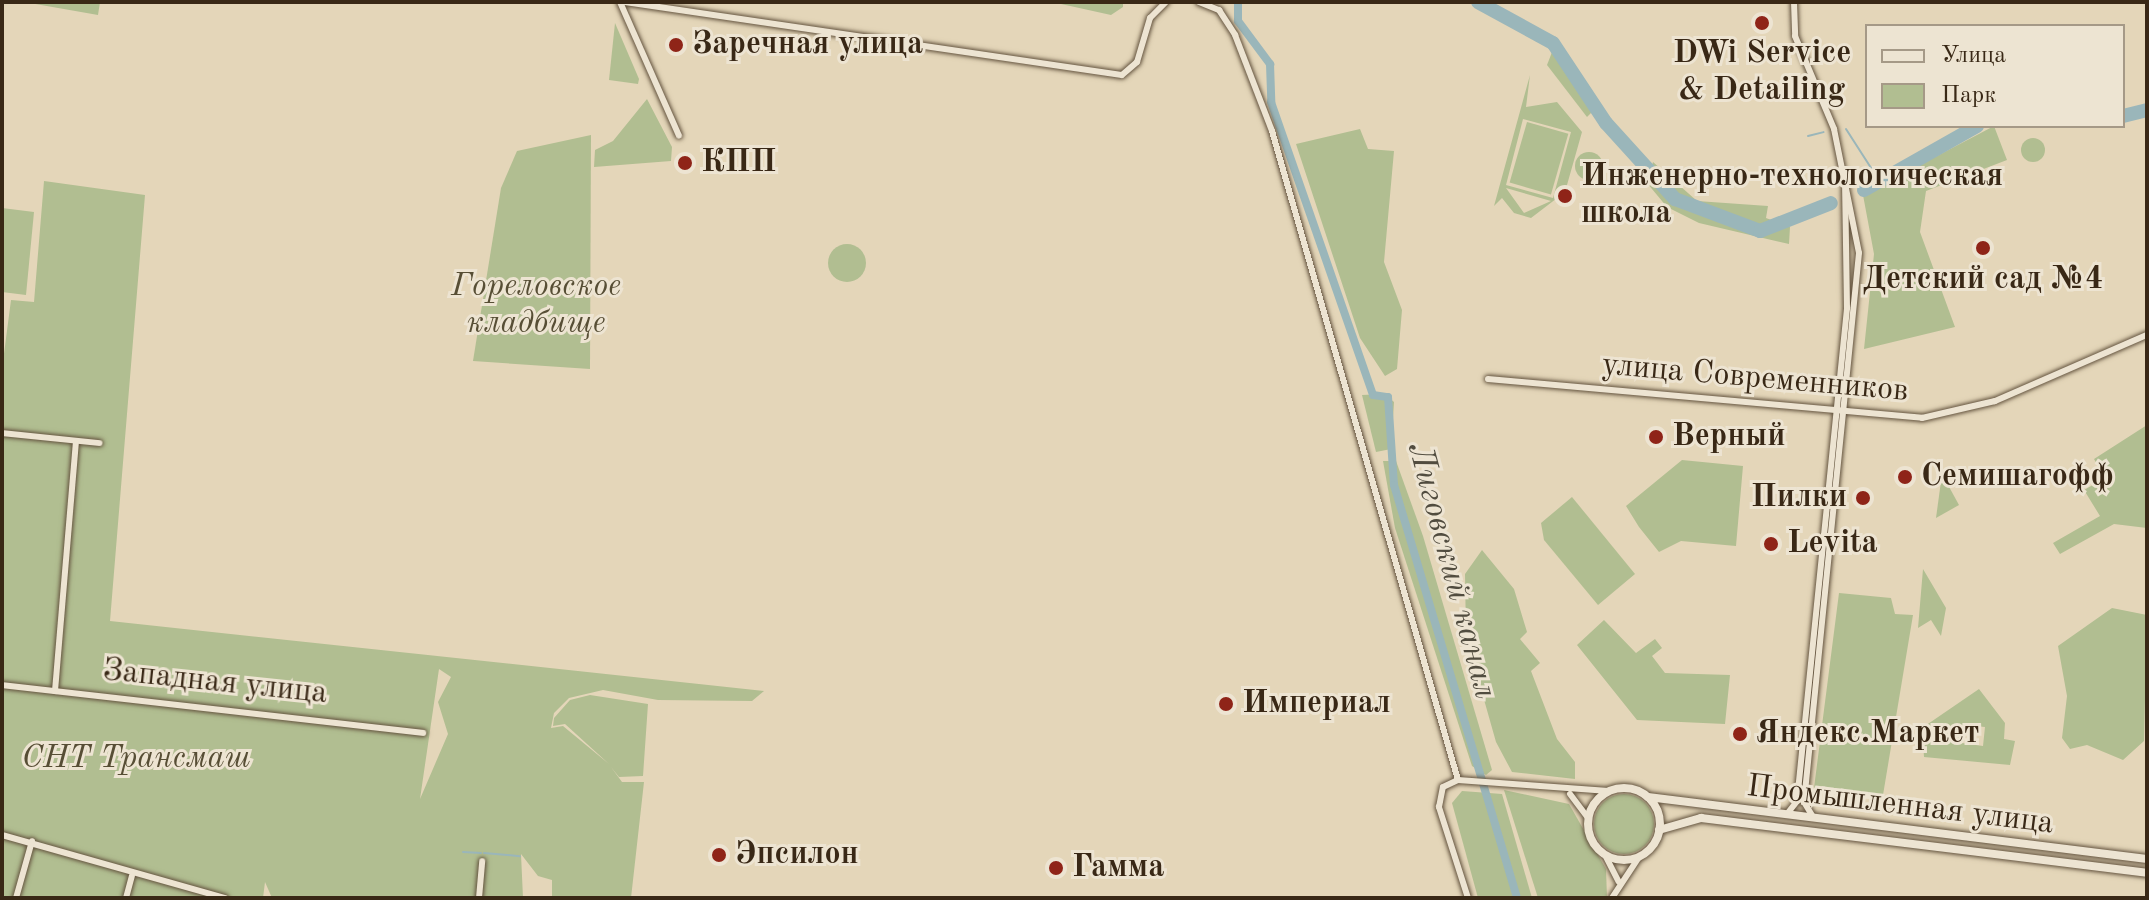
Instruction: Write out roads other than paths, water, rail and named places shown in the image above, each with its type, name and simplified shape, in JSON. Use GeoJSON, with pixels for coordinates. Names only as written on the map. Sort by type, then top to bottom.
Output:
{"type":"FeatureCollection","features":[{"type":"Feature","properties":{"kind":"street"},"geometry":{"type":"LineString","coordinates":[[623,2],[1122,75],[1137,62],[1150,18],[1166,2]]}},
{"type":"Feature","properties":{"kind":"street"},"geometry":{"type":"LineString","coordinates":[[623,2],[679,136]]}},
{"type":"Feature","properties":{"kind":"street"},"geometry":{"type":"LineString","coordinates":[[1199,2],[1219,10],[1235,35],[1272,131],[1458,780]]}},
{"type":"Feature","properties":{"kind":"street"},"geometry":{"type":"LineString","coordinates":[[1794,2],[1795,36],[1829,115],[1859,253],[1804,802],[1818,821]]}},
{"type":"Feature","properties":{"kind":"street"},"geometry":{"type":"LineString","coordinates":[[1780,816],[1797,801],[1849,279],[1845,182]]}},
{"type":"Feature","properties":{"kind":"street","name":"улица Современников"},"geometry":{"type":"LineString","coordinates":[[1488,379],[1844,415],[1961,412],[2147,335]]}},
{"type":"Feature","properties":{"kind":"street"},"geometry":{"type":"LineString","coordinates":[[2,433],[99,443]]}},
{"type":"Feature","properties":{"kind":"street"},"geometry":{"type":"LineString","coordinates":[[55,691],[76,443]]}},
{"type":"Feature","properties":{"kind":"street","name":"Западная улица"},"geometry":{"type":"LineString","coordinates":[[2,685],[423,733]]}},
{"type":"Feature","properties":{"kind":"street"},"geometry":{"type":"LineString","coordinates":[[1468,898],[1439,807],[1443,787],[1458,780],[1570,794],[1629,788],[1648,797],[1659,830],[1619,882],[1612,898]]}},
{"type":"Feature","properties":{"kind":"street"},"geometry":{"type":"LineString","coordinates":[[1588,818],[1609,791]]}},
{"type":"Feature","properties":{"kind":"street"},"geometry":{"type":"LineString","coordinates":[[1570,794],[1588,818],[1591,839],[1605,855],[1619,882]]}},
{"type":"Feature","properties":{"kind":"street","name":"Промышленная улица"},"geometry":{"type":"LineString","coordinates":[[1648,797],[1818,821],[2147,859]]}},
{"type":"Feature","properties":{"kind":"street","name":"Промышленная улица"},"geometry":{"type":"LineString","coordinates":[[1659,830],[1701,818],[2147,873]]}},
{"type":"Feature","properties":{"kind":"street"},"geometry":{"type":"LineString","coordinates":[[2,835],[32,841],[132,876],[185,881],[225,898]]}},
{"type":"Feature","properties":{"kind":"street"},"geometry":{"type":"LineString","coordinates":[[16,898],[32,841]]}},
{"type":"Feature","properties":{"kind":"street"},"geometry":{"type":"LineString","coordinates":[[1605,855],[1639,857]]}},
{"type":"Feature","properties":{"kind":"street"},"geometry":{"type":"LineString","coordinates":[[479,898],[482,861]]}},
{"type":"Feature","properties":{"kind":"street"},"geometry":{"type":"LineString","coordinates":[[126,898],[132,876]]}},
{"type":"Feature","properties":{"kind":"waterway","name":"Лиговский канал"},"geometry":{"type":"LineString","coordinates":[[1238,2],[1238,21],[1270,64],[1271,102],[1373,395],[1388,397],[1394,485],[1517,898]]}},
{"type":"Feature","properties":{"kind":"waterway"},"geometry":{"type":"LineString","coordinates":[[1478,2],[1553,43],[1606,123],[1675,199],[1760,231],[1831,203]]}},
{"type":"Feature","properties":{"kind":"waterway"},"geometry":{"type":"LineString","coordinates":[[2125,116],[2147,110]]}},
{"type":"Feature","properties":{"kind":"waterway"},"geometry":{"type":"LineString","coordinates":[[1864,190],[1973,128]]}},
{"type":"Feature","properties":{"kind":"waterway"},"geometry":{"type":"LineString","coordinates":[[1846,129],[1873,171],[1889,176]]}},
{"type":"Feature","properties":{"kind":"waterway"},"geometry":{"type":"LineString","coordinates":[[1808,136],[1824,132]]}},
{"type":"Feature","properties":{"kind":"waterway"},"geometry":{"type":"LineString","coordinates":[[463,852],[481,853]]}},
{"type":"Feature","properties":{"kind":"waterway"},"geometry":{"type":"LineString","coordinates":[[484,853],[520,856]]}},
{"type":"Feature","properties":{"kind":"place","name":"DWi Service & Detailing"},"geometry":{"type":"Point","coordinates":[1762,23]}},
{"type":"Feature","properties":{"kind":"place","name":"Заречная улица"},"geometry":{"type":"Point","coordinates":[676,45]}},
{"type":"Feature","properties":{"kind":"place","name":"КПП"},"geometry":{"type":"Point","coordinates":[685,163]}},
{"type":"Feature","properties":{"kind":"place","name":"Инженерно-технологическая школа"},"geometry":{"type":"Point","coordinates":[1565,196]}},
{"type":"Feature","properties":{"kind":"place","name":"Детский сад №4"},"geometry":{"type":"Point","coordinates":[1983,248]}},
{"type":"Feature","properties":{"kind":"place","name":"Верный"},"geometry":{"type":"Point","coordinates":[1656,437]}},
{"type":"Feature","properties":{"kind":"place","name":"Семишагофф"},"geometry":{"type":"Point","coordinates":[1905,477]}},
{"type":"Feature","properties":{"kind":"place","name":"Пилки"},"geometry":{"type":"Point","coordinates":[1863,498]}},
{"type":"Feature","properties":{"kind":"place","name":"Levita"},"geometry":{"type":"Point","coordinates":[1771,544]}},
{"type":"Feature","properties":{"kind":"place","name":"Империал"},"geometry":{"type":"Point","coordinates":[1226,704]}},
{"type":"Feature","properties":{"kind":"place","name":"Яндекс.Маркет"},"geometry":{"type":"Point","coordinates":[1740,734]}},
{"type":"Feature","properties":{"kind":"place","name":"Эпсилон"},"geometry":{"type":"Point","coordinates":[719,855]}},
{"type":"Feature","properties":{"kind":"place","name":"Гамма"},"geometry":{"type":"Point","coordinates":[1056,868]}},
{"type":"Feature","properties":{"kind":"park label","name":"Гореловское кладбище"},"geometry":{"type":"Point","coordinates":[536,306]}},
{"type":"Feature","properties":{"kind":"park label","name":"СНТ Трансмаш"},"geometry":{"type":"Point","coordinates":[136,759]}}]}
